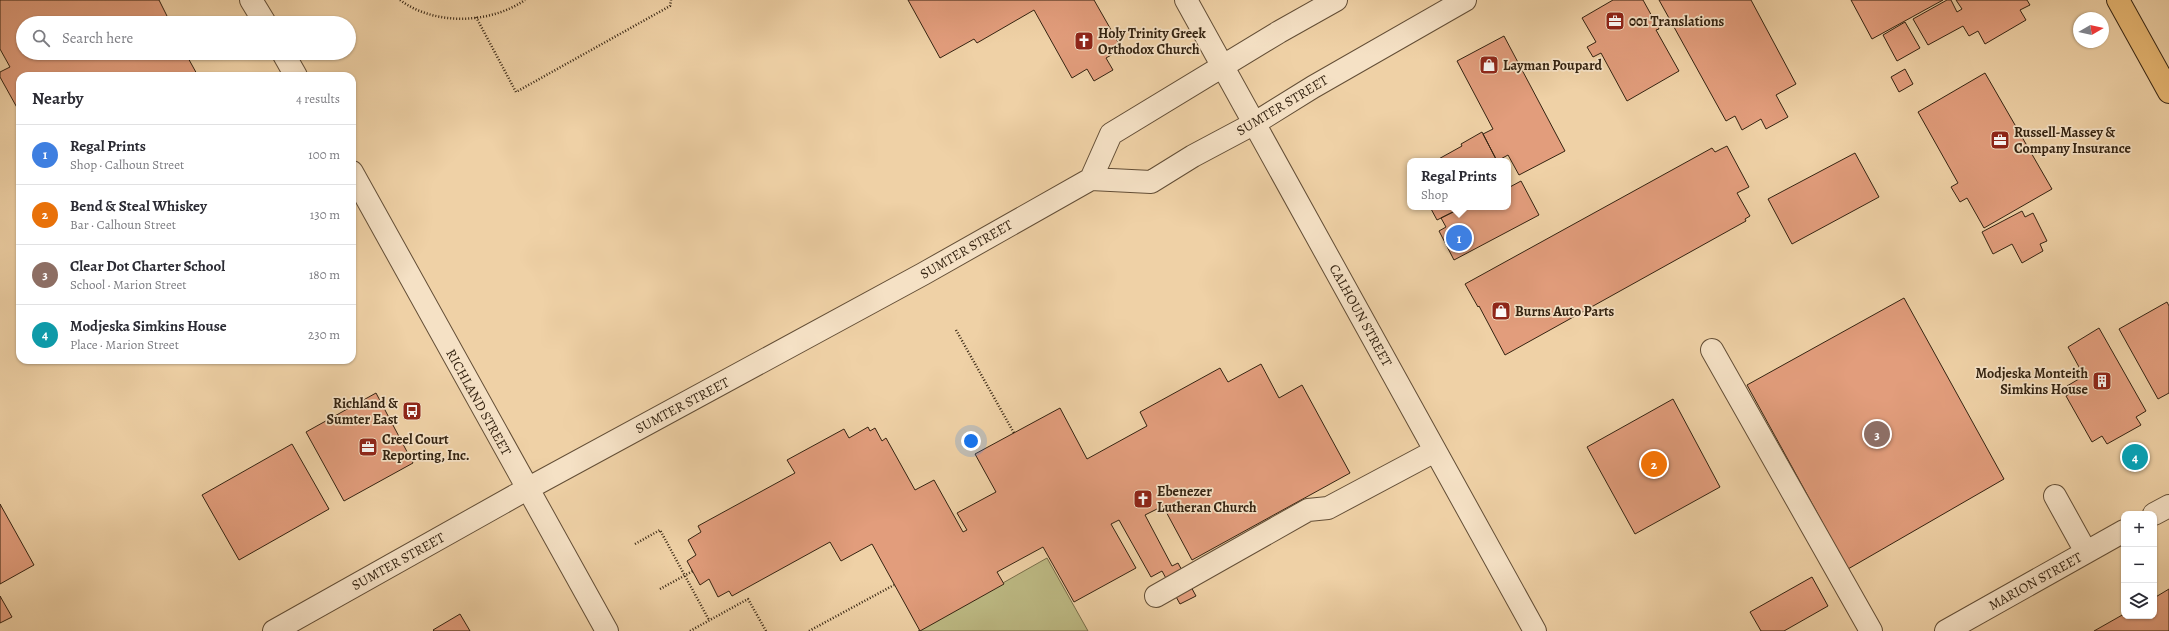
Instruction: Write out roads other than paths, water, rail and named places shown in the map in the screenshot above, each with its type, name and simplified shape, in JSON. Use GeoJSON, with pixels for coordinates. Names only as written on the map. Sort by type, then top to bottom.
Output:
{"type":"FeatureCollection","features":[{"type":"Feature","properties":{"kind":"highway"},"geometry":{"type":"LineString","coordinates":[[2118,0],[2169,92]]}},
{"type":"Feature","properties":{"kind":"street"},"geometry":{"type":"LineString","coordinates":[[252,0],[261,16]]}},
{"type":"Feature","properties":{"kind":"street","name":"CALHOUN STREET"},"geometry":{"type":"LineString","coordinates":[[1186,0],[1224,66],[1535,631]]}},
{"type":"Feature","properties":{"kind":"street"},"geometry":{"type":"LineString","coordinates":[[1091,179],[1111,134],[1336,0]]}},
{"type":"Feature","properties":{"kind":"street","name":"SUMTER STREET"},"geometry":{"type":"LineString","coordinates":[[274,631],[527,489],[916,278],[1091,179],[1151,182],[1193,156],[1255,123],[1327,79],[1465,0]]}},
{"type":"Feature","properties":{"kind":"street"},"geometry":{"type":"LineString","coordinates":[[287,60],[294,72]]}},
{"type":"Feature","properties":{"kind":"street","name":"RICHLAND STREET"},"geometry":{"type":"LineString","coordinates":[[356,179],[607,631]]}},
{"type":"Feature","properties":{"kind":"street"},"geometry":{"type":"LineString","coordinates":[[1712,350],[1871,631]]}},
{"type":"Feature","properties":{"kind":"street"},"geometry":{"type":"LineString","coordinates":[[1156,596],[1308,510],[1328,508],[1435,451]]}},
{"type":"Feature","properties":{"kind":"street"},"geometry":{"type":"LineString","coordinates":[[2055,496],[2086,552]]}},
{"type":"Feature","properties":{"kind":"street"},"geometry":{"type":"LineString","coordinates":[[2157,512],[2169,506]]}},
{"type":"Feature","properties":{"kind":"street","name":"MARION STREET"},"geometry":{"type":"LineString","coordinates":[[1946,631],[2121,533]]}},
{"type":"Feature","properties":{"kind":"place","name":"001 Translations"},"geometry":{"type":"Point","coordinates":[1615,21]}},
{"type":"Feature","properties":{"kind":"place","name":"Holy Trinity Greek Orthodox Church"},"geometry":{"type":"Point","coordinates":[1084,41]}},
{"type":"Feature","properties":{"kind":"place","name":"Layman Poupard"},"geometry":{"type":"Point","coordinates":[1489,65]}},
{"type":"Feature","properties":{"kind":"place","name":"Russell-Massey & Company Insurance"},"geometry":{"type":"Point","coordinates":[2000,140]}},
{"type":"Feature","properties":{"kind":"place","name":"Regal Prints"},"geometry":{"type":"Point","coordinates":[1459,238]}},
{"type":"Feature","properties":{"kind":"place","name":"Burns Auto Parts"},"geometry":{"type":"Point","coordinates":[1501,311]}},
{"type":"Feature","properties":{"kind":"place","name":"Modjeska Monteith Simkins House"},"geometry":{"type":"Point","coordinates":[2102,381]}},
{"type":"Feature","properties":{"kind":"place","name":"Richland & Sumter East"},"geometry":{"type":"Point","coordinates":[412,411]}},
{"type":"Feature","properties":{"kind":"place","name":"Clear Dot Charter School"},"geometry":{"type":"Point","coordinates":[1877,434]}},
{"type":"Feature","properties":{"kind":"place","name":"Creel Court Reporting, Inc."},"geometry":{"type":"Point","coordinates":[368,447]}},
{"type":"Feature","properties":{"kind":"place","name":"Modjeska Simkins House"},"geometry":{"type":"Point","coordinates":[2135,457]}},
{"type":"Feature","properties":{"kind":"place","name":"Bend & Steal Whiskey"},"geometry":{"type":"Point","coordinates":[1654,464]}},
{"type":"Feature","properties":{"kind":"place","name":"Ebenezer Lutheran Church"},"geometry":{"type":"Point","coordinates":[1143,499]}}]}
